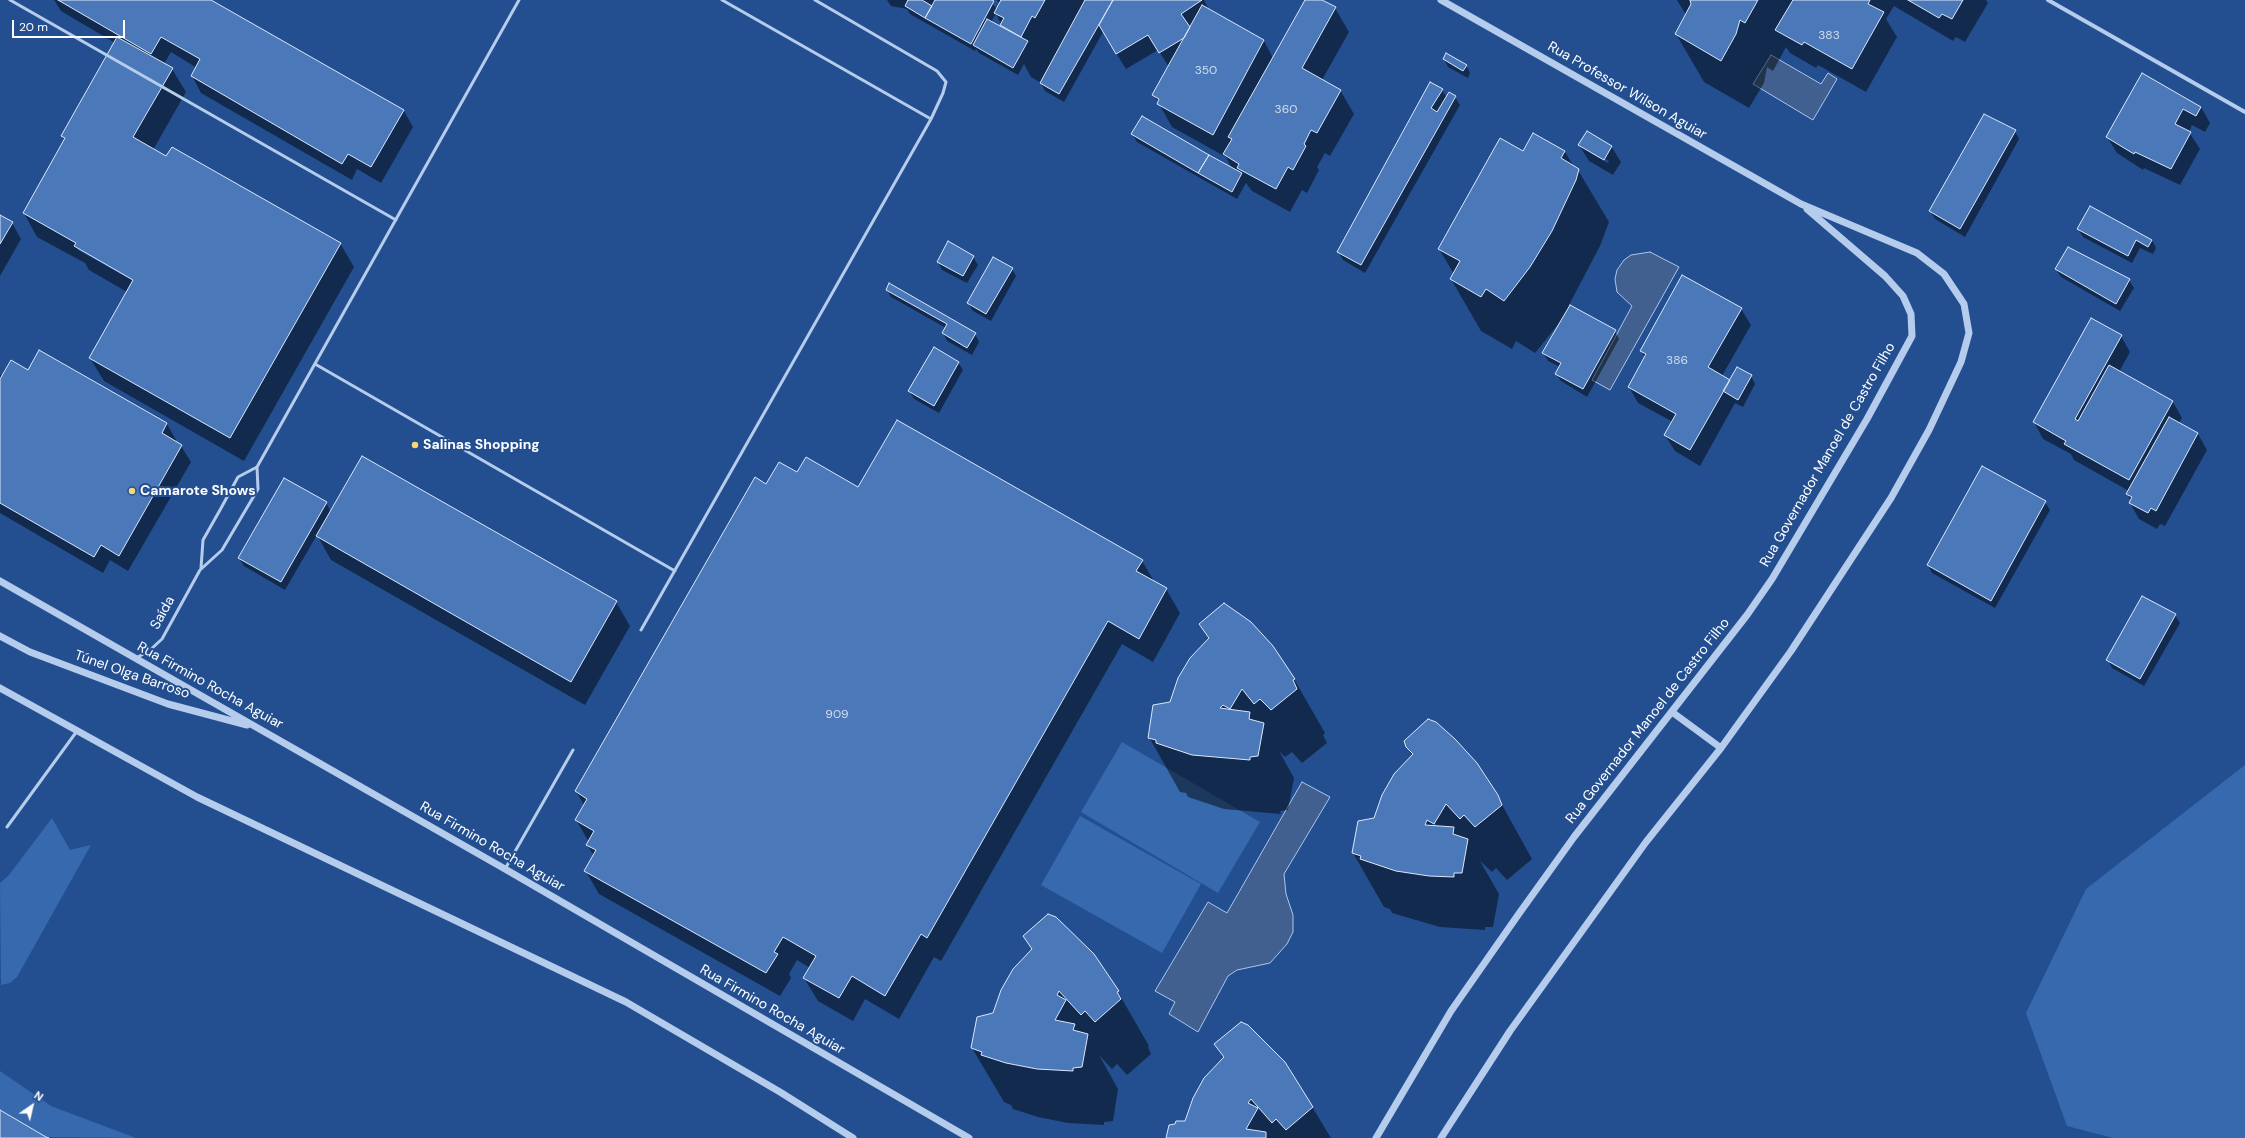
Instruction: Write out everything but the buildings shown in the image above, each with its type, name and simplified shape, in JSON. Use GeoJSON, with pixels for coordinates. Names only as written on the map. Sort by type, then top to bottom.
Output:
{"type":"FeatureCollection","features":[{"type":"Feature","properties":{"kind":"street","name":"Rua Professor Wilson Aguiar"},"geometry":{"type":"LineString","coordinates":[[1441,0],[1801,204]]}},
{"type":"Feature","properties":{"kind":"street"},"geometry":{"type":"LineString","coordinates":[[2048,0],[2245,112]]}},
{"type":"Feature","properties":{"kind":"street","name":"Rua Governador Manoel de Castro Filho"},"geometry":{"type":"LineString","coordinates":[[1376,1138],[1451,1011],[1574,837],[1747,615],[1772,579],[1867,419],[1912,336],[1911,314],[1903,296],[1885,276],[1801,204]]}},
{"type":"Feature","properties":{"kind":"street"},"geometry":{"type":"LineString","coordinates":[[1440,1138],[1510,1031],[1641,848],[1721,748],[1791,651],[1891,498],[1929,430],[1961,362],[1969,333],[1964,304],[1944,274],[1917,253],[1801,204]]}},
{"type":"Feature","properties":{"kind":"street","name":"Rua Firmino Rocha Aguiar"},"geometry":{"type":"LineString","coordinates":[[0,581],[505,869],[969,1138]]}},
{"type":"Feature","properties":{"kind":"street","name":"Túnel Olga Barroso"},"geometry":{"type":"LineString","coordinates":[[0,636],[30,652],[168,704],[259,728]]}},
{"type":"Feature","properties":{"kind":"street"},"geometry":{"type":"LineString","coordinates":[[0,688],[197,796],[626,1002],[780,1092],[853,1138]]}},
{"type":"Feature","properties":{"kind":"street"},"geometry":{"type":"LineString","coordinates":[[1672,712],[1721,748]]}},
{"type":"Feature","properties":{"kind":"lane"},"geometry":{"type":"LineString","coordinates":[[10,0],[396,220]]}},
{"type":"Feature","properties":{"kind":"lane"},"geometry":{"type":"LineString","coordinates":[[201,568],[222,550],[258,489],[257,467],[518,0]]}},
{"type":"Feature","properties":{"kind":"lane"},"geometry":{"type":"LineString","coordinates":[[722,0],[931,119]]}},
{"type":"Feature","properties":{"kind":"lane"},"geometry":{"type":"LineString","coordinates":[[641,630],[931,119],[943,93],[946,82],[937,71],[815,0]]}},
{"type":"Feature","properties":{"kind":"lane"},"geometry":{"type":"LineString","coordinates":[[315,364],[675,571]]}},
{"type":"Feature","properties":{"kind":"lane"},"geometry":{"type":"LineString","coordinates":[[201,568],[204,540],[238,477],[257,467]]}},
{"type":"Feature","properties":{"kind":"lane","name":"Saída"},"geometry":{"type":"LineString","coordinates":[[135,659],[149,651],[162,639],[201,568]]}},
{"type":"Feature","properties":{"kind":"lane"},"geometry":{"type":"LineString","coordinates":[[7,827],[77,731]]}},
{"type":"Feature","properties":{"kind":"lane"},"geometry":{"type":"LineString","coordinates":[[505,869],[573,750]]}},
{"type":"Feature","properties":{"kind":"shaded area"},"geometry":{"type":"Polygon","coordinates":[[[1771,55],[1821,84],[1828,73],[1837,79],[1813,120],[1753,84],[1771,55]]]}},
{"type":"Feature","properties":{"kind":"shaded area"},"geometry":{"type":"Polygon","coordinates":[[[1650,252],[1679,267],[1610,390],[1592,380],[1632,306],[1617,292],[1615,279],[1617,270],[1624,260],[1631,255],[1650,252]]]}},
{"type":"Feature","properties":{"kind":"shaded area"},"geometry":{"type":"Polygon","coordinates":[[[1122,742],[1260,822],[1218,893],[1081,812],[1122,742]]]}},
{"type":"Feature","properties":{"kind":"shaded area"},"geometry":{"type":"Polygon","coordinates":[[[2245,765],[2245,1138],[2113,1138],[2067,1126],[2026,1013],[2086,889],[2245,765]]]}},
{"type":"Feature","properties":{"kind":"shaded area"},"geometry":{"type":"Polygon","coordinates":[[[1302,782],[1330,797],[1284,874],[1286,894],[1293,915],[1293,932],[1287,944],[1270,963],[1237,970],[1228,976],[1198,1032],[1169,1014],[1175,1002],[1155,991],[1208,902],[1227,913],[1302,782]]]}},
{"type":"Feature","properties":{"kind":"shaded area"},"geometry":{"type":"Polygon","coordinates":[[[1080,816],[1201,884],[1162,953],[1041,885],[1080,816]]]}},
{"type":"Feature","properties":{"kind":"shaded area"},"geometry":{"type":"Polygon","coordinates":[[[52,818],[70,850],[91,845],[17,977],[10,983],[1,985],[0,883],[9,875],[52,818]]]}},
{"type":"Feature","properties":{"kind":"shaded area"},"geometry":{"type":"Polygon","coordinates":[[[0,1071],[51,1106],[136,1138],[46,1137],[0,1110],[0,1071]]]}},
{"type":"Feature","properties":{"kind":"place","name":"Salinas Shopping"},"geometry":{"type":"Point","coordinates":[415,445]}},
{"type":"Feature","properties":{"kind":"place","name":"Camarote Shows"},"geometry":{"type":"Point","coordinates":[132,491]}}]}
